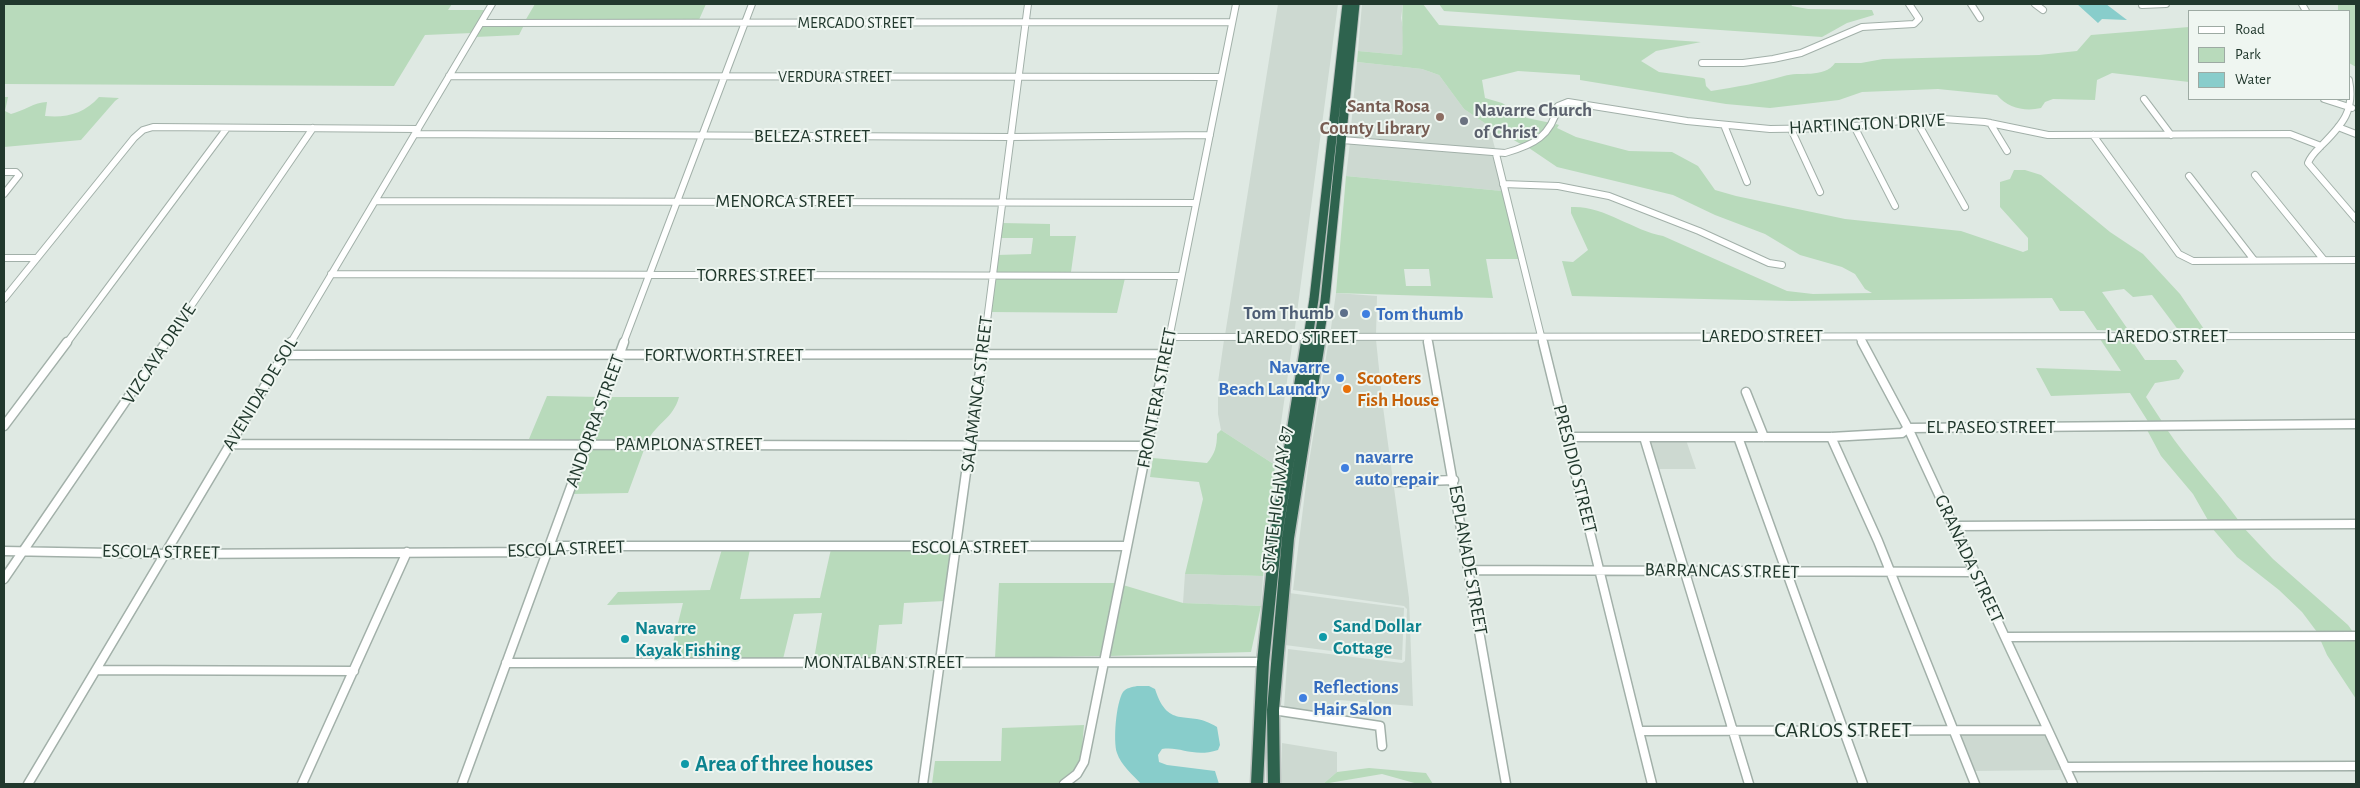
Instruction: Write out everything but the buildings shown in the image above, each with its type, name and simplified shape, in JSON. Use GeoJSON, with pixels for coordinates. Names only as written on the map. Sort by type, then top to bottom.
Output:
{"type":"FeatureCollection","features":[{"type":"Feature","properties":{"kind":"highway"},"geometry":{"type":"LineString","coordinates":[[1257,784],[1263,662],[1276,536],[1313,337],[1325,207],[1342,86],[1346,4]]}},
{"type":"Feature","properties":{"kind":"highway","name":"STATE HIGHWAY 87"},"geometry":{"type":"LineString","coordinates":[[1272,784],[1273,710],[1288,538],[1313,337],[1334,228],[1342,140],[1342,86],[1356,4]]}},
{"type":"Feature","properties":{"kind":"highway"},"geometry":{"type":"LineString","coordinates":[[1251,784],[1258,747]]}},
{"type":"Feature","properties":{"kind":"street","name":"AVENIDA DE SOL"},"geometry":{"type":"LineString","coordinates":[[28,784],[492,4]]}},
{"type":"Feature","properties":{"kind":"street","name":"ANDORRA STREET"},"geometry":{"type":"LineString","coordinates":[[462,784],[550,549],[619,355],[752,4]]}},
{"type":"Feature","properties":{"kind":"street","name":"SALAMANCA STREET"},"geometry":{"type":"LineString","coordinates":[[922,784],[971,444],[1028,4]]}},
{"type":"Feature","properties":{"kind":"street","name":"FRONTERA STREET"},"geometry":{"type":"LineString","coordinates":[[1064,784],[1077,774],[1084,762],[1106,663],[1180,276],[1236,4]]}},
{"type":"Feature","properties":{"kind":"street"},"geometry":{"type":"LineString","coordinates":[[1702,63],[1744,63],[1773,59],[1801,53],[1862,28],[1914,24],[1918,19],[1909,4]]}},
{"type":"Feature","properties":{"kind":"street"},"geometry":{"type":"LineString","coordinates":[[1971,4],[1980,18]]}},
{"type":"Feature","properties":{"kind":"street"},"geometry":{"type":"LineString","coordinates":[[2035,4],[2043,10]]}},
{"type":"Feature","properties":{"kind":"street"},"geometry":{"type":"LineString","coordinates":[[2142,5],[2166,4]]}},
{"type":"Feature","properties":{"kind":"street","name":"MERCADO STREET"},"geometry":{"type":"LineString","coordinates":[[480,23],[1232,22]]}},
{"type":"Feature","properties":{"kind":"street","name":"VERDURA STREET"},"geometry":{"type":"LineString","coordinates":[[449,76],[723,78],[1222,77]]}},
{"type":"Feature","properties":{"kind":"street"},"geometry":{"type":"LineString","coordinates":[[2355,93],[2349,116],[2310,157],[2308,163],[2356,219]]}},
{"type":"Feature","properties":{"kind":"street"},"geometry":{"type":"LineString","coordinates":[[2144,100],[2171,135]]}},
{"type":"Feature","properties":{"kind":"street"},"geometry":{"type":"LineString","coordinates":[[2327,100],[2352,108]]}},
{"type":"Feature","properties":{"kind":"street","name":"HARTINGTON DRIVE"},"geometry":{"type":"LineString","coordinates":[[1496,154],[1518,151],[1533,143],[1551,128],[1558,106],[1568,102],[1688,121],[1791,129],[1824,129],[1916,118],[1949,118],[1990,123],[2048,135],[2290,134],[2301,136],[2321,146]]}},
{"type":"Feature","properties":{"kind":"street"},"geometry":{"type":"LineString","coordinates":[[1916,118],[1965,207]]}},
{"type":"Feature","properties":{"kind":"street"},"geometry":{"type":"LineString","coordinates":[[1990,123],[2007,151]]}},
{"type":"Feature","properties":{"kind":"street"},"geometry":{"type":"LineString","coordinates":[[1724,125],[1747,182]]}},
{"type":"Feature","properties":{"kind":"street"},"geometry":{"type":"LineString","coordinates":[[1854,126],[1895,206]]}},
{"type":"Feature","properties":{"kind":"street","name":"BELEZA STREET"},"geometry":{"type":"LineString","coordinates":[[35,260],[134,138],[143,130],[153,127],[313,128],[416,132],[702,136],[1011,137],[1210,135]]}},
{"type":"Feature","properties":{"kind":"street"},"geometry":{"type":"LineString","coordinates":[[2338,127],[2356,134]]}},
{"type":"Feature","properties":{"kind":"street"},"geometry":{"type":"LineString","coordinates":[[4,426],[227,128]]}},
{"type":"Feature","properties":{"kind":"street","name":"VIZCAYA DRIVE"},"geometry":{"type":"LineString","coordinates":[[4,579],[313,128]]}},
{"type":"Feature","properties":{"kind":"street"},"geometry":{"type":"LineString","coordinates":[[1791,129],[1820,192]]}},
{"type":"Feature","properties":{"kind":"street"},"geometry":{"type":"LineString","coordinates":[[2093,135],[2179,254],[2193,261],[2356,260]]}},
{"type":"Feature","properties":{"kind":"street"},"geometry":{"type":"LineString","coordinates":[[1325,207],[1332,182],[1334,151],[1342,140],[1496,154]]}},
{"type":"Feature","properties":{"kind":"street","name":"PRESIDIO STREET"},"geometry":{"type":"LineString","coordinates":[[1496,154],[1652,784]]}},
{"type":"Feature","properties":{"kind":"street"},"geometry":{"type":"LineString","coordinates":[[4,172],[16,172],[19,175],[4,194]]}},
{"type":"Feature","properties":{"kind":"street"},"geometry":{"type":"LineString","coordinates":[[2255,175],[2324,260]]}},
{"type":"Feature","properties":{"kind":"street"},"geometry":{"type":"LineString","coordinates":[[2189,176],[2254,260]]}},
{"type":"Feature","properties":{"kind":"street"},"geometry":{"type":"LineString","coordinates":[[1503,184],[1558,186],[1609,196],[1699,231],[1769,262],[1782,265]]}},
{"type":"Feature","properties":{"kind":"street","name":"MENORCA STREET"},"geometry":{"type":"LineString","coordinates":[[375,201],[1196,203]]}},
{"type":"Feature","properties":{"kind":"street"},"geometry":{"type":"LineString","coordinates":[[4,258],[35,260]]}},
{"type":"Feature","properties":{"kind":"street"},"geometry":{"type":"LineString","coordinates":[[4,262],[35,260]]}},
{"type":"Feature","properties":{"kind":"street"},"geometry":{"type":"LineString","coordinates":[[4,299],[35,260]]}},
{"type":"Feature","properties":{"kind":"street","name":"TORRES STREET"},"geometry":{"type":"LineString","coordinates":[[331,274],[1180,276]]}},
{"type":"Feature","properties":{"kind":"street","name":"LAREDO STREET"},"geometry":{"type":"LineString","coordinates":[[1169,337],[2356,336]]}},
{"type":"Feature","properties":{"kind":"street","name":"ESPLANADE STREET"},"geometry":{"type":"LineString","coordinates":[[1427,337],[1470,570],[1506,784]]}},
{"type":"Feature","properties":{"kind":"street","name":"GRANADA STREET"},"geometry":{"type":"LineString","coordinates":[[1859,337],[1908,428],[2046,730],[2073,784]]}},
{"type":"Feature","properties":{"kind":"street","name":"FORTWORTH STREET"},"geometry":{"type":"LineString","coordinates":[[284,355],[1165,354]]}},
{"type":"Feature","properties":{"kind":"street"},"geometry":{"type":"LineString","coordinates":[[1746,392],[1764,437]]}},
{"type":"Feature","properties":{"kind":"street","name":"EL PASEO STREET"},"geometry":{"type":"LineString","coordinates":[[1567,437],[1831,437],[1902,433],[1908,428],[2356,424]]}},
{"type":"Feature","properties":{"kind":"street"},"geometry":{"type":"LineString","coordinates":[[1644,437],[1748,784]]}},
{"type":"Feature","properties":{"kind":"street"},"geometry":{"type":"LineString","coordinates":[[1738,437],[1863,784]]}},
{"type":"Feature","properties":{"kind":"street"},"geometry":{"type":"LineString","coordinates":[[1831,437],[1890,573],[1975,784]]}},
{"type":"Feature","properties":{"kind":"street","name":"PAMPLONA STREET"},"geometry":{"type":"LineString","coordinates":[[231,444],[971,444],[1148,446]]}},
{"type":"Feature","properties":{"kind":"street"},"geometry":{"type":"LineString","coordinates":[[1396,482],[1454,480]]}},
{"type":"Feature","properties":{"kind":"street"},"geometry":{"type":"LineString","coordinates":[[1952,526],[2356,524]]}},
{"type":"Feature","properties":{"kind":"street","name":"ESCOLA STREET"},"geometry":{"type":"LineString","coordinates":[[4,551],[165,554],[544,552],[555,546],[1127,546]]}},
{"type":"Feature","properties":{"kind":"street"},"geometry":{"type":"LineString","coordinates":[[302,784],[407,552]]}},
{"type":"Feature","properties":{"kind":"street","name":"BARRANCAS STREET"},"geometry":{"type":"LineString","coordinates":[[1470,570],[1974,572]]}},
{"type":"Feature","properties":{"kind":"street"},"geometry":{"type":"LineString","coordinates":[[2005,637],[2356,636]]}},
{"type":"Feature","properties":{"kind":"street","name":"MONTALBAN STREET"},"geometry":{"type":"LineString","coordinates":[[506,663],[1263,662]]}},
{"type":"Feature","properties":{"kind":"street"},"geometry":{"type":"LineString","coordinates":[[96,670],[354,671]]}},
{"type":"Feature","properties":{"kind":"street"},"geometry":{"type":"LineString","coordinates":[[1273,710],[1380,726],[1382,746]]}},
{"type":"Feature","properties":{"kind":"street","name":"CARLOS STREET"},"geometry":{"type":"LineString","coordinates":[[1639,731],[2046,730]]}},
{"type":"Feature","properties":{"kind":"street"},"geometry":{"type":"LineString","coordinates":[[2065,767],[2356,766]]}},
{"type":"Feature","properties":{"kind":"shaded area"},"geometry":{"type":"Polygon","coordinates":[[[1278,4],[1338,4],[1294,335],[1225,335],[1278,4]]]}},
{"type":"Feature","properties":{"kind":"shaded area"},"geometry":{"type":"Polygon","coordinates":[[[1362,4],[1403,4],[1401,18],[1404,32],[1402,55],[1358,51],[1362,4]]]}},
{"type":"Feature","properties":{"kind":"shaded area"},"geometry":{"type":"Polygon","coordinates":[[[1357,62],[1422,69],[1439,75],[1464,109],[1489,126],[1496,152],[1350,138],[1357,62]]]}},
{"type":"Feature","properties":{"kind":"shaded area"},"geometry":{"type":"Polygon","coordinates":[[[1350,143],[1494,155],[1502,191],[1346,176],[1350,143]]]}},
{"type":"Feature","properties":{"kind":"shaded area"},"geometry":{"type":"Polygon","coordinates":[[[1336,293],[1377,296],[1376,335],[1330,335],[1336,293]]]}},
{"type":"Feature","properties":{"kind":"shaded area"},"geometry":{"type":"Polygon","coordinates":[[[1293,339],[1275,465],[1221,430],[1218,414],[1218,382],[1224,340],[1293,339]]]}},
{"type":"Feature","properties":{"kind":"shaded area"},"geometry":{"type":"Polygon","coordinates":[[[1329,339],[1376,340],[1383,407],[1409,598],[1413,706],[1339,700],[1338,716],[1284,708],[1288,649],[1402,663],[1405,661],[1407,609],[1404,606],[1293,590],[1308,468],[1329,339]]]}},
{"type":"Feature","properties":{"kind":"shaded area"},"geometry":{"type":"Polygon","coordinates":[[[1648,440],[1686,440],[1696,469],[1657,469],[1648,440]]]}},
{"type":"Feature","properties":{"kind":"shaded area"},"geometry":{"type":"Polygon","coordinates":[[[1185,574],[1263,576],[1261,606],[1183,603],[1185,574]]]}},
{"type":"Feature","properties":{"kind":"shaded area"},"geometry":{"type":"Polygon","coordinates":[[[1289,593],[1404,608],[1402,660],[1285,645],[1289,593]]]}},
{"type":"Feature","properties":{"kind":"shaded area"},"geometry":{"type":"Polygon","coordinates":[[[1958,734],[2045,734],[2063,770],[1973,771],[1958,734]]]}},
{"type":"Feature","properties":{"kind":"shaded area"},"geometry":{"type":"Polygon","coordinates":[[[1282,743],[1337,752],[1337,772],[1323,784],[1281,784],[1282,743]]]}},
{"type":"Feature","properties":{"kind":"green space"},"geometry":{"type":"Polygon","coordinates":[[[4,4],[452,4],[448,10],[487,10],[472,33],[425,35],[394,86],[4,84],[4,4]]]}},
{"type":"Feature","properties":{"kind":"green space"},"geometry":{"type":"Polygon","coordinates":[[[535,4],[706,4],[698,22],[525,21],[535,4]]]}},
{"type":"Feature","properties":{"kind":"green space"},"geometry":{"type":"Polygon","coordinates":[[[1403,4],[1423,4],[1439,25],[1701,42],[1656,51],[1641,61],[1659,72],[1703,78],[1705,79],[1706,86],[1711,91],[1790,75],[1818,73],[1830,68],[1835,63],[1861,63],[1883,59],[2039,55],[2077,51],[2091,35],[2188,27],[2188,82],[2112,73],[2097,80],[2095,100],[2053,99],[2045,102],[2041,108],[2023,109],[2006,103],[1997,95],[1938,89],[1862,92],[1839,100],[1770,108],[1726,104],[1580,80],[1580,75],[1518,71],[1482,80],[1485,98],[1502,103],[1527,118],[1551,123],[1524,146],[1512,139],[1493,137],[1489,126],[1464,109],[1439,75],[1422,69],[1357,62],[1358,51],[1402,55],[1403,4]]]}},
{"type":"Feature","properties":{"kind":"green space"},"geometry":{"type":"Polygon","coordinates":[[[1439,4],[1791,4],[1792,6],[1808,9],[1872,10],[1874,15],[1847,23],[1822,37],[1444,11],[1439,4]]]}},
{"type":"Feature","properties":{"kind":"green space"},"geometry":{"type":"Polygon","coordinates":[[[2338,4],[2356,4],[2356,67],[2350,64],[2350,10],[2338,10],[2338,4]]]}},
{"type":"Feature","properties":{"kind":"green space"},"geometry":{"type":"Polygon","coordinates":[[[482,25],[524,25],[519,35],[475,37],[482,25]]]}},
{"type":"Feature","properties":{"kind":"green space"},"geometry":{"type":"Polygon","coordinates":[[[4,97],[8,97],[5,111],[11,114],[38,103],[47,102],[45,116],[74,114],[93,103],[99,97],[119,98],[81,140],[4,147],[4,97]]]}},
{"type":"Feature","properties":{"kind":"green space"},"geometry":{"type":"Polygon","coordinates":[[[1556,124],[1559,125],[1557,128],[1576,137],[1629,151],[1672,152],[1698,166],[1715,190],[1736,196],[1845,219],[1961,231],[2023,252],[2028,250],[2028,238],[2000,207],[2000,182],[2010,179],[2014,170],[2025,170],[2041,175],[2110,232],[2143,254],[2180,294],[2206,332],[2179,331],[2152,295],[2133,297],[2124,289],[2102,292],[2129,331],[2097,330],[2084,311],[2060,311],[2052,298],[1792,301],[1572,296],[1562,261],[1573,262],[1588,250],[1571,213],[1571,207],[1595,210],[1640,229],[1663,236],[1787,291],[1813,294],[1872,293],[1865,289],[1855,274],[1842,267],[1800,255],[1765,234],[1715,215],[1673,195],[1557,167],[1529,148],[1548,134],[1556,124]]]}},
{"type":"Feature","properties":{"kind":"green space"},"geometry":{"type":"Polygon","coordinates":[[[1346,176],[1502,191],[1519,259],[1486,259],[1493,298],[1336,293],[1346,176]],[[1404,269],[1406,286],[1431,286],[1429,269],[1404,269]]]}},
{"type":"Feature","properties":{"kind":"green space"},"geometry":{"type":"Polygon","coordinates":[[[1002,223],[1050,224],[1050,236],[1076,236],[1071,272],[995,273],[997,255],[1031,254],[1033,238],[1000,238],[1002,223]]]}},
{"type":"Feature","properties":{"kind":"green space"},"geometry":{"type":"Polygon","coordinates":[[[995,277],[1125,278],[1117,313],[990,312],[995,277]]]}},
{"type":"Feature","properties":{"kind":"green space"},"geometry":{"type":"Polygon","coordinates":[[[2130,338],[2145,360],[2176,360],[2184,371],[2179,379],[2155,383],[2146,397],[2163,423],[2149,423],[2130,393],[2051,396],[2036,368],[2121,371],[2100,339],[2130,338]]]}},
{"type":"Feature","properties":{"kind":"green space"},"geometry":{"type":"Polygon","coordinates":[[[547,396],[601,397],[585,440],[529,439],[547,396]]]}},
{"type":"Feature","properties":{"kind":"green space"},"geometry":{"type":"Polygon","coordinates":[[[606,397],[679,397],[669,416],[655,430],[647,442],[590,442],[606,397]]]}},
{"type":"Feature","properties":{"kind":"green space"},"geometry":{"type":"Polygon","coordinates":[[[2146,428],[2166,428],[2239,521],[2209,522],[2193,494],[2161,456],[2146,428]]]}},
{"type":"Feature","properties":{"kind":"green space"},"geometry":{"type":"Polygon","coordinates":[[[1221,430],[1275,465],[1263,576],[1185,574],[1203,499],[1199,482],[1150,477],[1153,458],[1207,463],[1214,453],[1217,434],[1221,430]]]}},
{"type":"Feature","properties":{"kind":"green space"},"geometry":{"type":"Polygon","coordinates":[[[588,447],[645,447],[628,493],[572,494],[588,447]]]}},
{"type":"Feature","properties":{"kind":"green space"},"geometry":{"type":"Polygon","coordinates":[[[2211,527],[2243,527],[2273,559],[2348,625],[2353,632],[2317,632],[2302,612],[2279,590],[2237,557],[2211,527]]]}},
{"type":"Feature","properties":{"kind":"green space"},"geometry":{"type":"Polygon","coordinates":[[[722,549],[750,549],[740,599],[820,598],[831,549],[953,550],[945,601],[904,603],[902,624],[879,625],[875,659],[814,659],[822,613],[794,614],[783,659],[669,659],[683,603],[607,605],[618,592],[710,590],[722,549]]]}},
{"type":"Feature","properties":{"kind":"green space"},"geometry":{"type":"Polygon","coordinates":[[[999,583],[1117,583],[1104,656],[995,658],[999,583]]]}},
{"type":"Feature","properties":{"kind":"green space"},"geometry":{"type":"Polygon","coordinates":[[[1123,585],[1183,603],[1261,606],[1251,652],[1110,656],[1123,585]]]}},
{"type":"Feature","properties":{"kind":"green space"},"geometry":{"type":"Polygon","coordinates":[[[2320,639],[2356,639],[2356,699],[2327,655],[2320,639]]]}},
{"type":"Feature","properties":{"kind":"green space"},"geometry":{"type":"Polygon","coordinates":[[[1084,725],[1081,761],[1074,771],[1057,784],[932,784],[935,761],[1001,761],[1002,728],[1084,725]]]}},
{"type":"Feature","properties":{"kind":"green space"},"geometry":{"type":"Polygon","coordinates":[[[1369,768],[1426,773],[1433,784],[1418,784],[1382,774],[1323,784],[1337,772],[1369,768]]]}},
{"type":"Feature","properties":{"kind":"water"},"geometry":{"type":"Polygon","coordinates":[[[2077,4],[2106,4],[2127,20],[2102,19],[2098,23],[2077,4]]]}},
{"type":"Feature","properties":{"kind":"water"},"geometry":{"type":"Polygon","coordinates":[[[1137,686],[1149,686],[1155,689],[1160,702],[1173,715],[1197,719],[1217,727],[1220,745],[1218,750],[1201,753],[1162,749],[1158,755],[1159,762],[1167,765],[1215,771],[1219,784],[1141,784],[1121,762],[1115,740],[1119,704],[1123,692],[1137,686]]]}},
{"type":"Feature","properties":{"kind":"place","name":"Santa Rosa County Library"},"geometry":{"type":"Point","coordinates":[1440,117]}},
{"type":"Feature","properties":{"kind":"place","name":"Navarre Church of Christ"},"geometry":{"type":"Point","coordinates":[1464,121]}},
{"type":"Feature","properties":{"kind":"place","name":"Tom Thumb"},"geometry":{"type":"Point","coordinates":[1344,313]}},
{"type":"Feature","properties":{"kind":"place","name":"Tom thumb"},"geometry":{"type":"Point","coordinates":[1366,314]}},
{"type":"Feature","properties":{"kind":"place","name":"Navarre Beach Laundry"},"geometry":{"type":"Point","coordinates":[1340,378]}},
{"type":"Feature","properties":{"kind":"place","name":"Scooters Fish House"},"geometry":{"type":"Point","coordinates":[1347,389]}},
{"type":"Feature","properties":{"kind":"place","name":"navarre auto repair"},"geometry":{"type":"Point","coordinates":[1345,468]}},
{"type":"Feature","properties":{"kind":"place","name":"Sand Dollar Cottage"},"geometry":{"type":"Point","coordinates":[1323,637]}},
{"type":"Feature","properties":{"kind":"place","name":"Navarre Kayak Fishing"},"geometry":{"type":"Point","coordinates":[625,639]}},
{"type":"Feature","properties":{"kind":"place","name":"Reflections Hair Salon"},"geometry":{"type":"Point","coordinates":[1303,698]}},
{"type":"Feature","properties":{"kind":"place","name":"Area of three houses"},"geometry":{"type":"Point","coordinates":[685,764]}}]}
